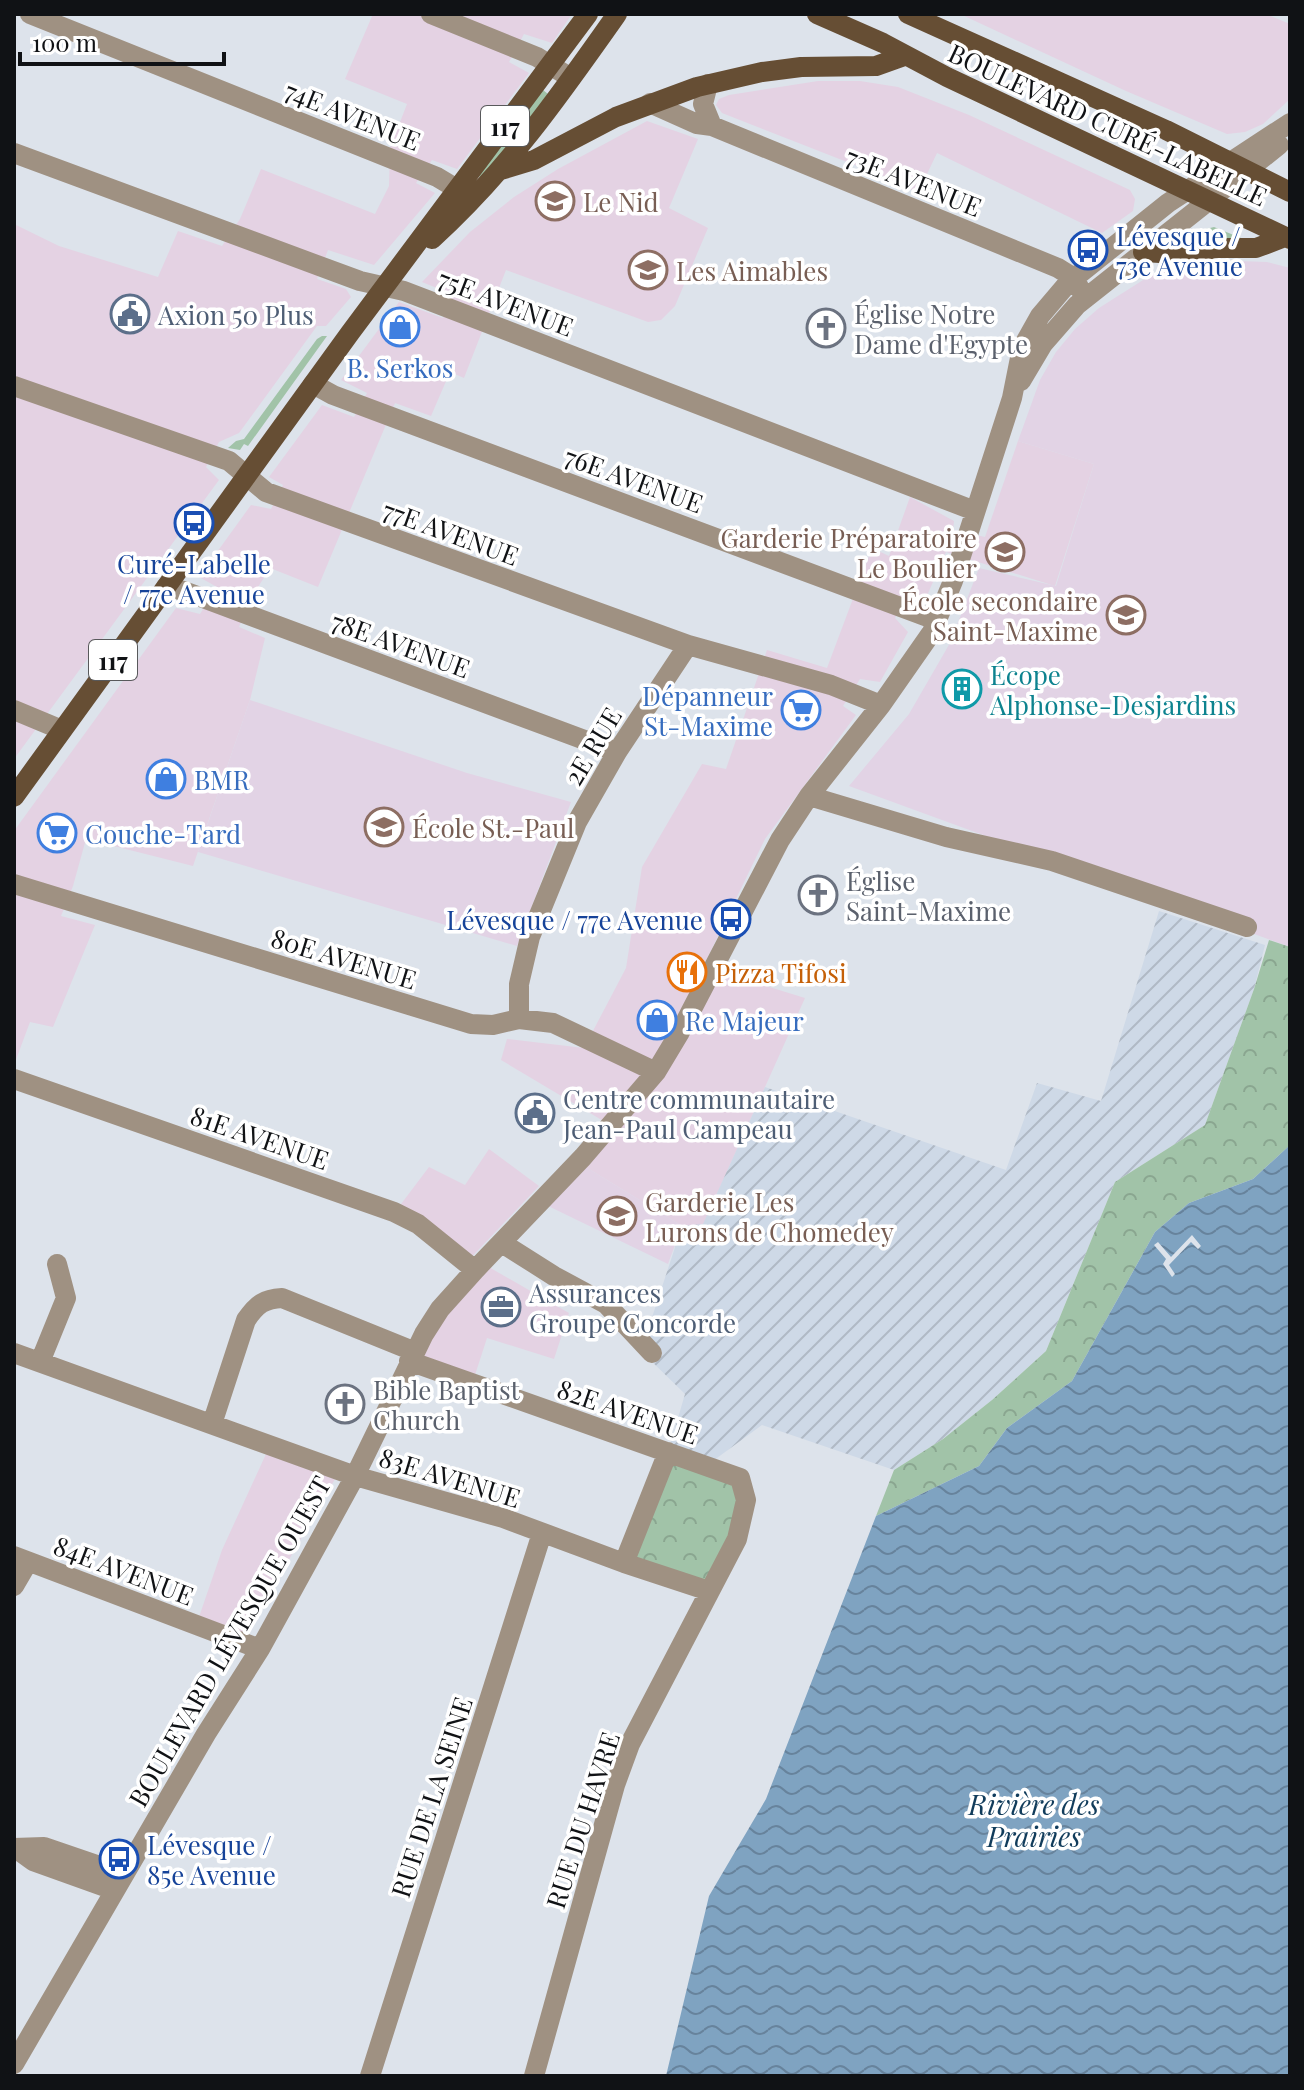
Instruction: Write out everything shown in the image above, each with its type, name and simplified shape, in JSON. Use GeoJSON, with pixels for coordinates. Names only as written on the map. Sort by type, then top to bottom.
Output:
{"type":"FeatureCollection","features":[{"type":"Feature","properties":{"kind":"main road","name":"117"},"geometry":{"type":"LineString","coordinates":[[14,797],[386,286],[467,194],[588,14]]}},
{"type":"Feature","properties":{"kind":"main road"},"geometry":{"type":"LineString","coordinates":[[501,170],[617,14]]}},
{"type":"Feature","properties":{"kind":"main road","name":"BOULEVARD CURÉ-LABELLE"},"geometry":{"type":"LineString","coordinates":[[817,14],[1288,238]]}},
{"type":"Feature","properties":{"kind":"main road","name":"BOULEVARD CURÉ-LABELLE"},"geometry":{"type":"LineString","coordinates":[[908,14],[1166,130],[1290,192]]}},
{"type":"Feature","properties":{"kind":"main road"},"geometry":{"type":"LineString","coordinates":[[501,170],[534,160],[602,123],[650,103],[708,84],[801,67],[876,66],[904,56]]}},
{"type":"Feature","properties":{"kind":"main road","name":"117"},"geometry":{"type":"LineString","coordinates":[[467,194],[501,170]]}},
{"type":"Feature","properties":{"kind":"main road"},"geometry":{"type":"LineString","coordinates":[[1143,252],[1177,254],[1217,248],[1256,248],[1288,238]]}},
{"type":"Feature","properties":{"kind":"street","name":"74E AVENUE"},"geometry":{"type":"LineString","coordinates":[[30,14],[437,177],[467,194]]}},
{"type":"Feature","properties":{"kind":"street"},"geometry":{"type":"LineString","coordinates":[[431,14],[551,65],[571,78]]}},
{"type":"Feature","properties":{"kind":"street"},"geometry":{"type":"LineString","coordinates":[[708,84],[703,104],[712,126]]}},
{"type":"Feature","properties":{"kind":"street","name":"73E AVENUE"},"geometry":{"type":"LineString","coordinates":[[650,103],[1054,266],[1074,278]]}},
{"type":"Feature","properties":{"kind":"street","name":"BOULEVARD LÉVESQUE OUEST"},"geometry":{"type":"LineString","coordinates":[[1012,398],[1043,344],[1085,298],[1209,201],[1239,166],[1290,123]]}},
{"type":"Feature","properties":{"kind":"street","name":"BOULEVARD LÉVESQUE OUEST"},"geometry":{"type":"LineString","coordinates":[[14,2064],[206,1734],[260,1649],[355,1476],[411,1356],[440,1309],[600,1139],[656,1072],[780,840],[809,796],[881,705],[938,621],[1012,398],[1026,340],[1048,305],[1074,278],[1187,190],[1239,166],[1290,137]]}},
{"type":"Feature","properties":{"kind":"street","name":"75E AVENUE"},"geometry":{"type":"LineString","coordinates":[[14,153],[360,281],[404,291],[975,511]]}},
{"type":"Feature","properties":{"kind":"street"},"geometry":{"type":"LineString","coordinates":[[1074,278],[1085,298]]}},
{"type":"Feature","properties":{"kind":"street","name":"76E AVENUE"},"geometry":{"type":"LineString","coordinates":[[313,384],[333,395],[938,621]]}},
{"type":"Feature","properties":{"kind":"street","name":"77E AVENUE"},"geometry":{"type":"LineString","coordinates":[[14,386],[229,461],[266,492],[688,645],[831,685],[881,705]]}},
{"type":"Feature","properties":{"kind":"street","name":"78E AVENUE"},"geometry":{"type":"LineString","coordinates":[[166,587],[184,591],[617,752]]}},
{"type":"Feature","properties":{"kind":"street","name":"2E RUE"},"geometry":{"type":"LineString","coordinates":[[519,1019],[519,984],[530,937],[577,822],[617,752],[688,645]]}},
{"type":"Feature","properties":{"kind":"street"},"geometry":{"type":"LineString","coordinates":[[14,710],[62,730]]}},
{"type":"Feature","properties":{"kind":"street"},"geometry":{"type":"LineString","coordinates":[[809,796],[946,837],[1052,861],[1247,927]]}},
{"type":"Feature","properties":{"kind":"street","name":"80E AVENUE"},"geometry":{"type":"LineString","coordinates":[[14,884],[471,1024],[493,1025],[519,1019],[553,1023],[656,1072]]}},
{"type":"Feature","properties":{"kind":"street","name":"81E AVENUE"},"geometry":{"type":"LineString","coordinates":[[14,1079],[394,1212],[418,1224],[475,1270]]}},
{"type":"Feature","properties":{"kind":"street"},"geometry":{"type":"LineString","coordinates":[[502,1243],[606,1304],[652,1353]]}},
{"type":"Feature","properties":{"kind":"street"},"geometry":{"type":"LineString","coordinates":[[40,1362],[66,1298],[57,1264]]}},
{"type":"Feature","properties":{"kind":"street","name":"82E AVENUE"},"geometry":{"type":"LineString","coordinates":[[212,1424],[246,1320],[255,1306],[266,1299],[282,1298],[411,1356],[740,1478]]}},
{"type":"Feature","properties":{"kind":"street","name":"83E AVENUE"},"geometry":{"type":"LineString","coordinates":[[14,1353],[355,1476],[503,1518],[709,1591]]}},
{"type":"Feature","properties":{"kind":"street"},"geometry":{"type":"LineString","coordinates":[[624,1563],[668,1452]]}},
{"type":"Feature","properties":{"kind":"street","name":"RUE DU HAVRE"},"geometry":{"type":"LineString","coordinates":[[534,2076],[615,1785],[630,1744],[737,1539],[746,1500],[740,1478]]}},
{"type":"Feature","properties":{"kind":"street","name":"RUE DE LA SEINE"},"geometry":{"type":"LineString","coordinates":[[370,2076],[542,1533]]}},
{"type":"Feature","properties":{"kind":"street"},"geometry":{"type":"LineString","coordinates":[[14,1586],[21,1559]]}},
{"type":"Feature","properties":{"kind":"street","name":"84E AVENUE"},"geometry":{"type":"LineString","coordinates":[[21,1559],[260,1649]]}},
{"type":"Feature","properties":{"kind":"street"},"geometry":{"type":"LineString","coordinates":[[15,1848],[44,1847],[119,1882]]}},
{"type":"Feature","properties":{"kind":"shaded area"},"geometry":{"type":"Polygon","coordinates":[[[373,14],[572,14],[552,43],[524,34],[509,62],[529,73],[457,169],[432,160],[416,183],[435,193],[374,265],[328,250],[317,279],[346,289],[351,297],[326,326],[317,326],[239,433],[219,442],[206,467],[219,480],[14,759],[14,224],[59,246],[158,277],[178,231],[222,246],[240,219],[261,169],[375,214],[389,186],[390,148],[407,104],[345,79],[373,14]]]}},
{"type":"Feature","properties":{"kind":"shaded area"},"geometry":{"type":"Polygon","coordinates":[[[960,14],[1266,14],[1290,24],[1290,99],[1263,124],[1245,132],[1227,134],[960,14]]]}},
{"type":"Feature","properties":{"kind":"shaded area"},"geometry":{"type":"Polygon","coordinates":[[[818,81],[860,81],[898,87],[969,115],[1130,190],[1135,199],[1133,211],[1102,233],[937,153],[918,193],[888,178],[722,113],[716,105],[719,99],[729,95],[818,81]]]}},
{"type":"Feature","properties":{"kind":"shaded area"},"geometry":{"type":"Polygon","coordinates":[[[647,121],[698,139],[669,208],[708,228],[675,306],[661,320],[648,322],[506,270],[464,378],[450,372],[431,416],[395,403],[318,587],[270,568],[250,600],[239,627],[265,638],[250,700],[193,866],[86,839],[61,916],[95,925],[53,1027],[30,1022],[14,1065],[14,831],[176,608],[200,614],[217,587],[199,577],[251,505],[271,509],[283,485],[269,477],[322,405],[354,417],[367,393],[341,380],[399,302],[443,318],[449,293],[422,282],[470,232],[514,197],[558,169],[647,121]]]}},
{"type":"Feature","properties":{"kind":"shaded area","name":"École secondaire Saint-Maxime"},"geometry":{"type":"Polygon","coordinates":[[[1206,260],[1267,262],[1290,268],[1290,947],[849,786],[909,714],[950,643],[979,568],[1056,586],[1094,464],[1018,441],[1040,380],[1056,352],[1075,329],[1099,308],[1151,275],[1206,260]]]}},
{"type":"Feature","properties":{"kind":"shaded area"},"geometry":{"type":"Polygon","coordinates":[[[1018,441],[1094,464],[1055,586],[946,552],[926,598],[907,595],[895,618],[908,632],[880,682],[860,679],[843,706],[856,715],[765,839],[701,971],[727,974],[805,998],[703,1225],[682,1226],[584,1166],[605,1122],[501,1060],[507,1039],[584,1048],[626,968],[642,867],[702,764],[726,769],[767,650],[827,668],[872,548],[889,556],[910,497],[954,521],[953,530],[985,537],[1018,441]]]}},
{"type":"Feature","properties":{"kind":"shaded area","name":"École St.-Paul"},"geometry":{"type":"Polygon","coordinates":[[[250,700],[467,773],[571,802],[517,946],[198,852],[250,700]]]}},
{"type":"Feature","properties":{"kind":"shaded area"},"geometry":{"type":"Polygon","coordinates":[[[1159,911],[1265,945],[1254,989],[1205,1125],[1115,1182],[1046,1351],[943,1439],[894,1470],[762,1425],[706,1466],[668,1452],[685,1394],[641,1351],[682,1226],[703,1224],[765,1087],[1006,1170],[1037,1083],[1101,1101],[1159,911]]]}},
{"type":"Feature","properties":{"kind":"shaded area"},"geometry":{"type":"Polygon","coordinates":[[[489,1149],[539,1186],[464,1265],[395,1212],[429,1167],[465,1185],[489,1149]]]}},
{"type":"Feature","properties":{"kind":"shaded area","name":"Garderie Les Lurons de Chomedey"},"geometry":{"type":"Polygon","coordinates":[[[584,1166],[682,1226],[668,1264],[546,1205],[584,1166]]]}},
{"type":"Feature","properties":{"kind":"shaded area"},"geometry":{"type":"Polygon","coordinates":[[[487,1266],[569,1313],[554,1359],[487,1338],[475,1375],[419,1356],[451,1305],[487,1266]]]}},
{"type":"Feature","properties":{"kind":"shaded area"},"geometry":{"type":"Polygon","coordinates":[[[266,1454],[335,1479],[246,1635],[199,1617],[222,1550],[266,1454]]]}},
{"type":"Feature","properties":{"kind":"green space"},"geometry":{"type":"Polygon","coordinates":[[[543,90],[548,94],[491,169],[480,177],[478,175],[543,90]]]}},
{"type":"Feature","properties":{"kind":"green space"},"geometry":{"type":"Polygon","coordinates":[[[1214,227],[1241,238],[1192,247],[1190,241],[1214,227]]]}},
{"type":"Feature","properties":{"kind":"green space"},"geometry":{"type":"Polygon","coordinates":[[[322,336],[327,336],[248,446],[244,444],[240,450],[228,448],[244,439],[322,336]]]}},
{"type":"Feature","properties":{"kind":"green space"},"geometry":{"type":"Polygon","coordinates":[[[1269,940],[1290,947],[1290,1145],[1253,1179],[1189,1203],[1155,1232],[1072,1381],[1007,1428],[979,1466],[876,1516],[894,1470],[943,1439],[1046,1351],[1115,1182],[1205,1125],[1269,940]]]}},
{"type":"Feature","properties":{"kind":"green space"},"geometry":{"type":"Polygon","coordinates":[[[668,1452],[740,1478],[746,1500],[709,1591],[624,1563],[668,1452]]]}},
{"type":"Feature","properties":{"kind":"water","name":"Rivière des Prairies"},"geometry":{"type":"Polygon","coordinates":[[[1290,1145],[1290,2076],[666,2076],[709,1896],[766,1799],[876,1516],[979,1466],[1007,1428],[1072,1381],[1155,1232],[1189,1203],[1253,1179],[1290,1145]]]}},
{"type":"Feature","properties":{"kind":"pier"},"geometry":{"type":"Polygon","coordinates":[[[1192,1235],[1201,1246],[1198,1249],[1191,1242],[1169,1265],[1175,1274],[1172,1277],[1163,1264],[1166,1259],[1154,1245],[1158,1242],[1171,1257],[1192,1235]]]}},
{"type":"Feature","properties":{"kind":"place","name":"Le Nid"},"geometry":{"type":"Point","coordinates":[555,201]}},
{"type":"Feature","properties":{"kind":"place","name":"Lévesque / 73e Avenue"},"geometry":{"type":"Point","coordinates":[1088,250]}},
{"type":"Feature","properties":{"kind":"place","name":"Les Aimables"},"geometry":{"type":"Point","coordinates":[648,270]}},
{"type":"Feature","properties":{"kind":"place","name":"Axion 50 Plus"},"geometry":{"type":"Point","coordinates":[130,314]}},
{"type":"Feature","properties":{"kind":"place","name":"B. Serkos"},"geometry":{"type":"Point","coordinates":[400,327]}},
{"type":"Feature","properties":{"kind":"place","name":"Église Notre Dame d'Egypte"},"geometry":{"type":"Point","coordinates":[826,328]}},
{"type":"Feature","properties":{"kind":"place","name":"Curé-Labelle / 77e Avenue"},"geometry":{"type":"Point","coordinates":[194,523]}},
{"type":"Feature","properties":{"kind":"place","name":"Garderie Préparatoire Le Boulier"},"geometry":{"type":"Point","coordinates":[1005,552]}},
{"type":"Feature","properties":{"kind":"place","name":"École secondaire Saint-Maxime"},"geometry":{"type":"Point","coordinates":[1126,615]}},
{"type":"Feature","properties":{"kind":"place","name":"Écope Alphonse-Desjardins"},"geometry":{"type":"Point","coordinates":[962,689]}},
{"type":"Feature","properties":{"kind":"place","name":"Dépanneur St-Maxime"},"geometry":{"type":"Point","coordinates":[801,710]}},
{"type":"Feature","properties":{"kind":"place","name":"BMR"},"geometry":{"type":"Point","coordinates":[166,779]}},
{"type":"Feature","properties":{"kind":"place","name":"École St.-Paul"},"geometry":{"type":"Point","coordinates":[384,827]}},
{"type":"Feature","properties":{"kind":"place","name":"Couche-Tard"},"geometry":{"type":"Point","coordinates":[57,833]}},
{"type":"Feature","properties":{"kind":"place","name":"Église Saint-Maxime"},"geometry":{"type":"Point","coordinates":[818,895]}},
{"type":"Feature","properties":{"kind":"place","name":"Lévesque / 77e Avenue"},"geometry":{"type":"Point","coordinates":[731,919]}},
{"type":"Feature","properties":{"kind":"place","name":"Pizza Tifosi"},"geometry":{"type":"Point","coordinates":[687,972]}},
{"type":"Feature","properties":{"kind":"place","name":"Re Majeur"},"geometry":{"type":"Point","coordinates":[657,1020]}},
{"type":"Feature","properties":{"kind":"place","name":"Centre communautaire Jean-Paul Campeau"},"geometry":{"type":"Point","coordinates":[535,1113]}},
{"type":"Feature","properties":{"kind":"place","name":"Garderie Les Lurons de Chomedey"},"geometry":{"type":"Point","coordinates":[617,1216]}},
{"type":"Feature","properties":{"kind":"place","name":"Assurances Groupe Concorde"},"geometry":{"type":"Point","coordinates":[501,1307]}},
{"type":"Feature","properties":{"kind":"place","name":"Bible Baptist Church"},"geometry":{"type":"Point","coordinates":[345,1404]}},
{"type":"Feature","properties":{"kind":"place","name":"Lévesque / 85e Avenue"},"geometry":{"type":"Point","coordinates":[119,1859]}}]}
